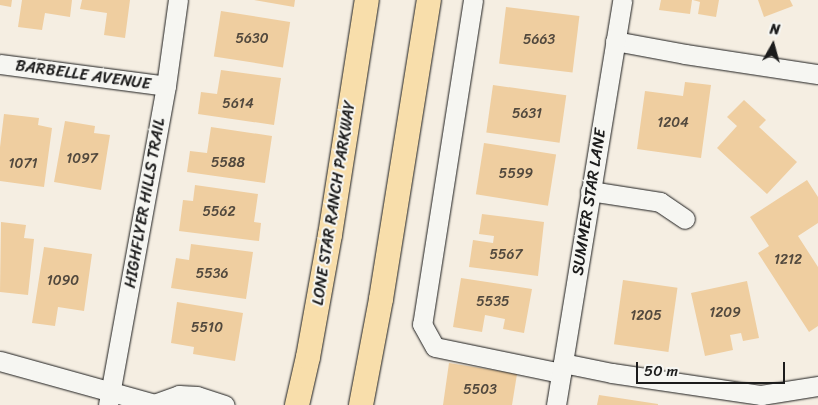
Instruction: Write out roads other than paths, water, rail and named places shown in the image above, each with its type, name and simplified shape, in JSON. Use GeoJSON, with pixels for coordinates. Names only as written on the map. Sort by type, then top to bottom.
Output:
{"type":"FeatureCollection","features":[{"type":"Feature","properties":{"kind":"main road","name":"LONE STAR RANCH PARKWAY"},"geometry":{"type":"LineString","coordinates":[[296,405],[310,347],[367,0]]}},
{"type":"Feature","properties":{"kind":"main road"},"geometry":{"type":"LineString","coordinates":[[361,405],[381,299],[429,0]]}},
{"type":"Feature","properties":{"kind":"street","name":"HIGHFLYER HILLS TRAIL"},"geometry":{"type":"LineString","coordinates":[[110,398],[166,86],[178,0]]}},
{"type":"Feature","properties":{"kind":"street"},"geometry":{"type":"LineString","coordinates":[[473,0],[422,324],[435,347],[562,368],[761,396],[818,386]]}},
{"type":"Feature","properties":{"kind":"street","name":"SUMMER STAR LANE"},"geometry":{"type":"LineString","coordinates":[[556,405],[622,0]]}},
{"type":"Feature","properties":{"kind":"street"},"geometry":{"type":"LineString","coordinates":[[615,41],[685,54],[818,74]]}},
{"type":"Feature","properties":{"kind":"street","name":"BARBELLE AVENUE"},"geometry":{"type":"LineString","coordinates":[[0,64],[166,86]]}},
{"type":"Feature","properties":{"kind":"street"},"geometry":{"type":"LineString","coordinates":[[590,191],[660,202],[685,219]]}},
{"type":"Feature","properties":{"kind":"street"},"geometry":{"type":"LineString","coordinates":[[0,361],[110,398],[158,404],[179,395],[197,396],[226,405]]}}]}
